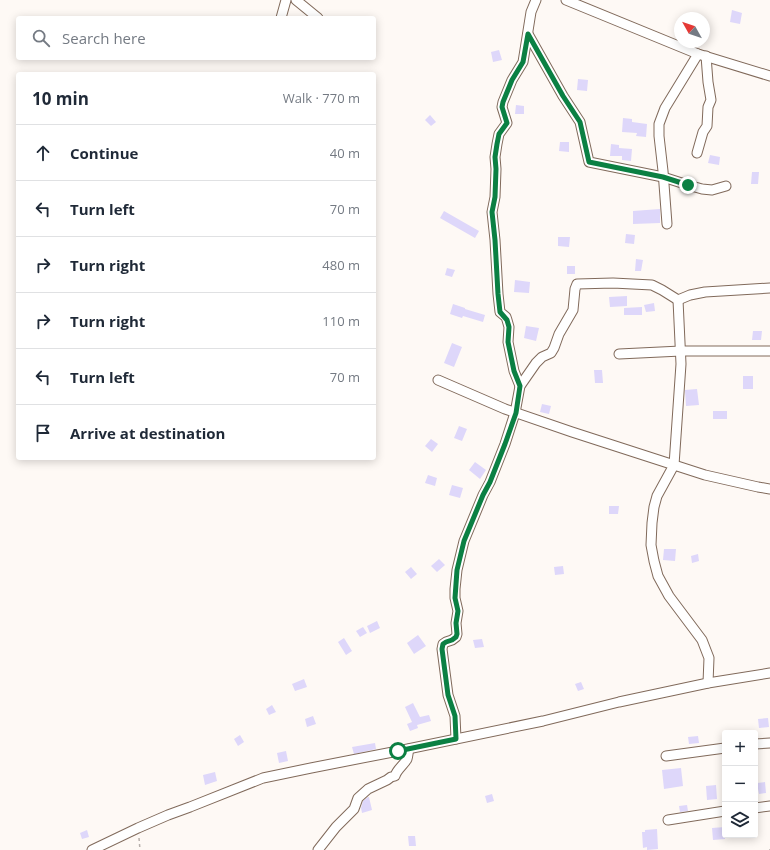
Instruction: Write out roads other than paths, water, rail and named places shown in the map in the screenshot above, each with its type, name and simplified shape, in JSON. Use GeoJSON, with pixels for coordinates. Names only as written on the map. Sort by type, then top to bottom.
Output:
{"type":"FeatureCollection","features":[{"type":"Feature","properties":{"kind":"street"},"geometry":{"type":"LineString","coordinates":[[282,16],[286,0]]}},
{"type":"Feature","properties":{"kind":"street"},"geometry":{"type":"LineString","coordinates":[[296,0],[316,16]]}},
{"type":"Feature","properties":{"kind":"street"},"geometry":{"type":"LineString","coordinates":[[520,386],[514,371],[508,342],[509,327],[507,320],[500,312],[495,233],[492,212],[495,197],[495,157],[497,144],[499,134],[507,123],[502,107],[503,102],[512,80],[523,62],[532,12],[536,0]]}},
{"type":"Feature","properties":{"kind":"street"},"geometry":{"type":"LineString","coordinates":[[566,0],[702,55],[770,76]]}},
{"type":"Feature","properties":{"kind":"street"},"geometry":{"type":"LineString","coordinates":[[528,34],[563,96],[580,122],[589,162],[663,177],[688,185],[712,190],[726,186]]}},
{"type":"Feature","properties":{"kind":"street"},"geometry":{"type":"LineString","coordinates":[[697,153],[707,126],[708,107],[711,100],[702,55]]}},
{"type":"Feature","properties":{"kind":"street"},"geometry":{"type":"LineString","coordinates":[[666,224],[659,124],[665,108],[702,55]]}},
{"type":"Feature","properties":{"kind":"street"},"geometry":{"type":"LineString","coordinates":[[456,739],[455,716],[448,695],[442,649],[443,644],[452,640],[457,634],[456,623],[458,611],[455,598],[457,570],[464,541],[505,444],[516,413],[520,386],[536,363],[542,357],[551,353],[554,348],[559,334],[573,310],[575,289],[577,284],[613,283],[652,285],[678,300]]}},
{"type":"Feature","properties":{"kind":"street"},"geometry":{"type":"LineString","coordinates":[[678,300],[690,295],[705,292],[770,288]]}},
{"type":"Feature","properties":{"kind":"street"},"geometry":{"type":"LineString","coordinates":[[678,300],[681,364],[674,465],[657,496],[652,523],[651,545],[658,576],[669,596],[702,640],[708,658],[708,683]]}},
{"type":"Feature","properties":{"kind":"street"},"geometry":{"type":"LineString","coordinates":[[619,354],[680,351],[770,351]]}},
{"type":"Feature","properties":{"kind":"street"},"geometry":{"type":"LineString","coordinates":[[438,380],[516,413],[572,432],[705,475],[758,487],[770,488]]}},
{"type":"Feature","properties":{"kind":"street"},"geometry":{"type":"LineString","coordinates":[[92,850],[168,815],[263,778],[543,721],[619,702],[708,683],[770,673]]}},
{"type":"Feature","properties":{"kind":"street"},"geometry":{"type":"LineString","coordinates":[[758,744],[770,742]]}},
{"type":"Feature","properties":{"kind":"street"},"geometry":{"type":"LineString","coordinates":[[666,756],[722,748]]}},
{"type":"Feature","properties":{"kind":"street"},"geometry":{"type":"LineString","coordinates":[[318,850],[336,827],[354,809],[358,798],[368,789],[395,776],[395,773],[407,759],[409,749]]}},
{"type":"Feature","properties":{"kind":"street"},"geometry":{"type":"LineString","coordinates":[[758,808],[770,806]]}},
{"type":"Feature","properties":{"kind":"street"},"geometry":{"type":"LineString","coordinates":[[668,820],[722,811]]}}]}
